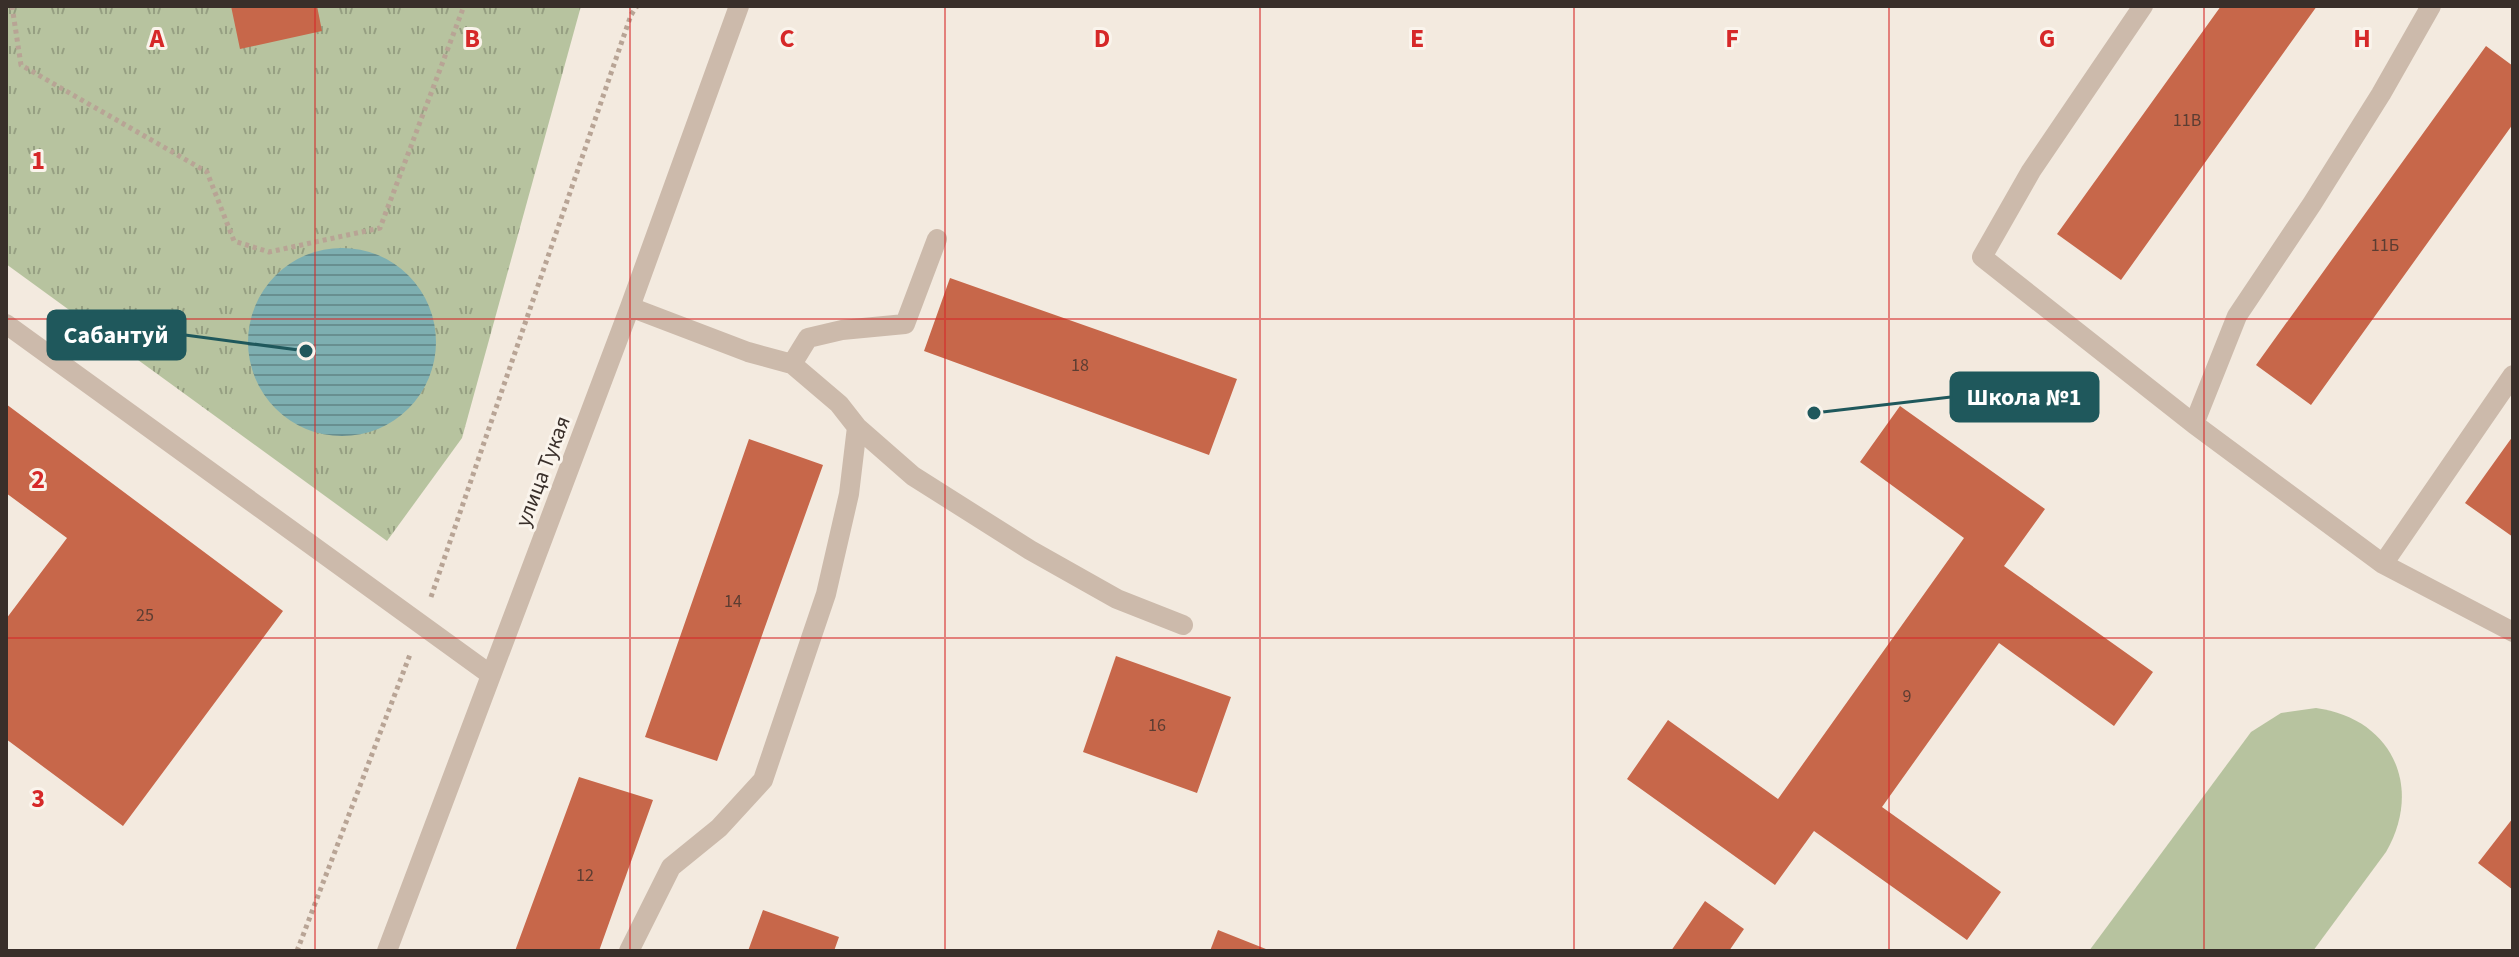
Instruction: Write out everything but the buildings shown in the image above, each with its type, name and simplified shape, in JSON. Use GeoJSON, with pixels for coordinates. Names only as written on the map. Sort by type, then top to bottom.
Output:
{"type":"FeatureCollection","features":[{"type":"Feature","properties":{"kind":"street","name":"улица Тукая"},"geometry":{"type":"LineString","coordinates":[[387,951],[630,307],[739,6]]}},
{"type":"Feature","properties":{"kind":"street"},"geometry":{"type":"LineString","coordinates":[[2143,6],[2031,171],[1982,257],[2194,424],[2383,564],[2513,632]]}},
{"type":"Feature","properties":{"kind":"street"},"geometry":{"type":"LineString","coordinates":[[2194,424],[2237,316],[2351,143],[2431,6]]}},
{"type":"Feature","properties":{"kind":"street"},"geometry":{"type":"LineString","coordinates":[[792,364],[808,338],[842,330],[905,324],[937,239]]}},
{"type":"Feature","properties":{"kind":"street"},"geometry":{"type":"LineString","coordinates":[[630,307],[748,352],[792,364],[839,404],[857,427],[913,476],[1030,550],[1117,599],[1183,625]]}},
{"type":"Feature","properties":{"kind":"street"},"geometry":{"type":"LineString","coordinates":[[6,324],[491,675]]}},
{"type":"Feature","properties":{"kind":"street"},"geometry":{"type":"LineString","coordinates":[[2383,564],[2513,375]]}},
{"type":"Feature","properties":{"kind":"street"},"geometry":{"type":"LineString","coordinates":[[629,951],[671,867],[719,828],[763,780],[826,594],[849,494],[857,427]]}},
{"type":"Feature","properties":{"kind":"path"},"geometry":{"type":"LineString","coordinates":[[12,6],[21,65],[207,172],[234,241],[269,252],[380,228],[464,6]]}},
{"type":"Feature","properties":{"kind":"path"},"geometry":{"type":"LineString","coordinates":[[297,951],[421,625],[625,29],[637,6]]}},
{"type":"Feature","properties":{"kind":"green space"},"geometry":{"type":"Polygon","coordinates":[[[6,6],[581,6],[462,438],[387,541],[6,264],[6,6]]]}},
{"type":"Feature","properties":{"kind":"green space"},"geometry":{"type":"Polygon","coordinates":[[[2316,708],[2342,714],[2364,725],[2381,741],[2393,759],[2400,780],[2402,803],[2397,827],[2386,852],[2313,951],[2089,951],[2251,732],[2281,713],[2316,708]]]}},
{"type":"Feature","properties":{"kind":"water"},"geometry":{"type":"Polygon","coordinates":[[[342,248],[378,256],[408,276],[428,306],[436,342],[428,378],[408,408],[378,428],[342,436],[306,428],[276,408],[256,378],[248,342],[256,306],[276,276],[306,256],[342,248]]]}},
{"type":"Feature","properties":{"kind":"place","name":"Сабантуй"},"geometry":{"type":"Point","coordinates":[306,351]}},
{"type":"Feature","properties":{"kind":"place","name":"Школа №1"},"geometry":{"type":"Point","coordinates":[1814,413]}}]}
